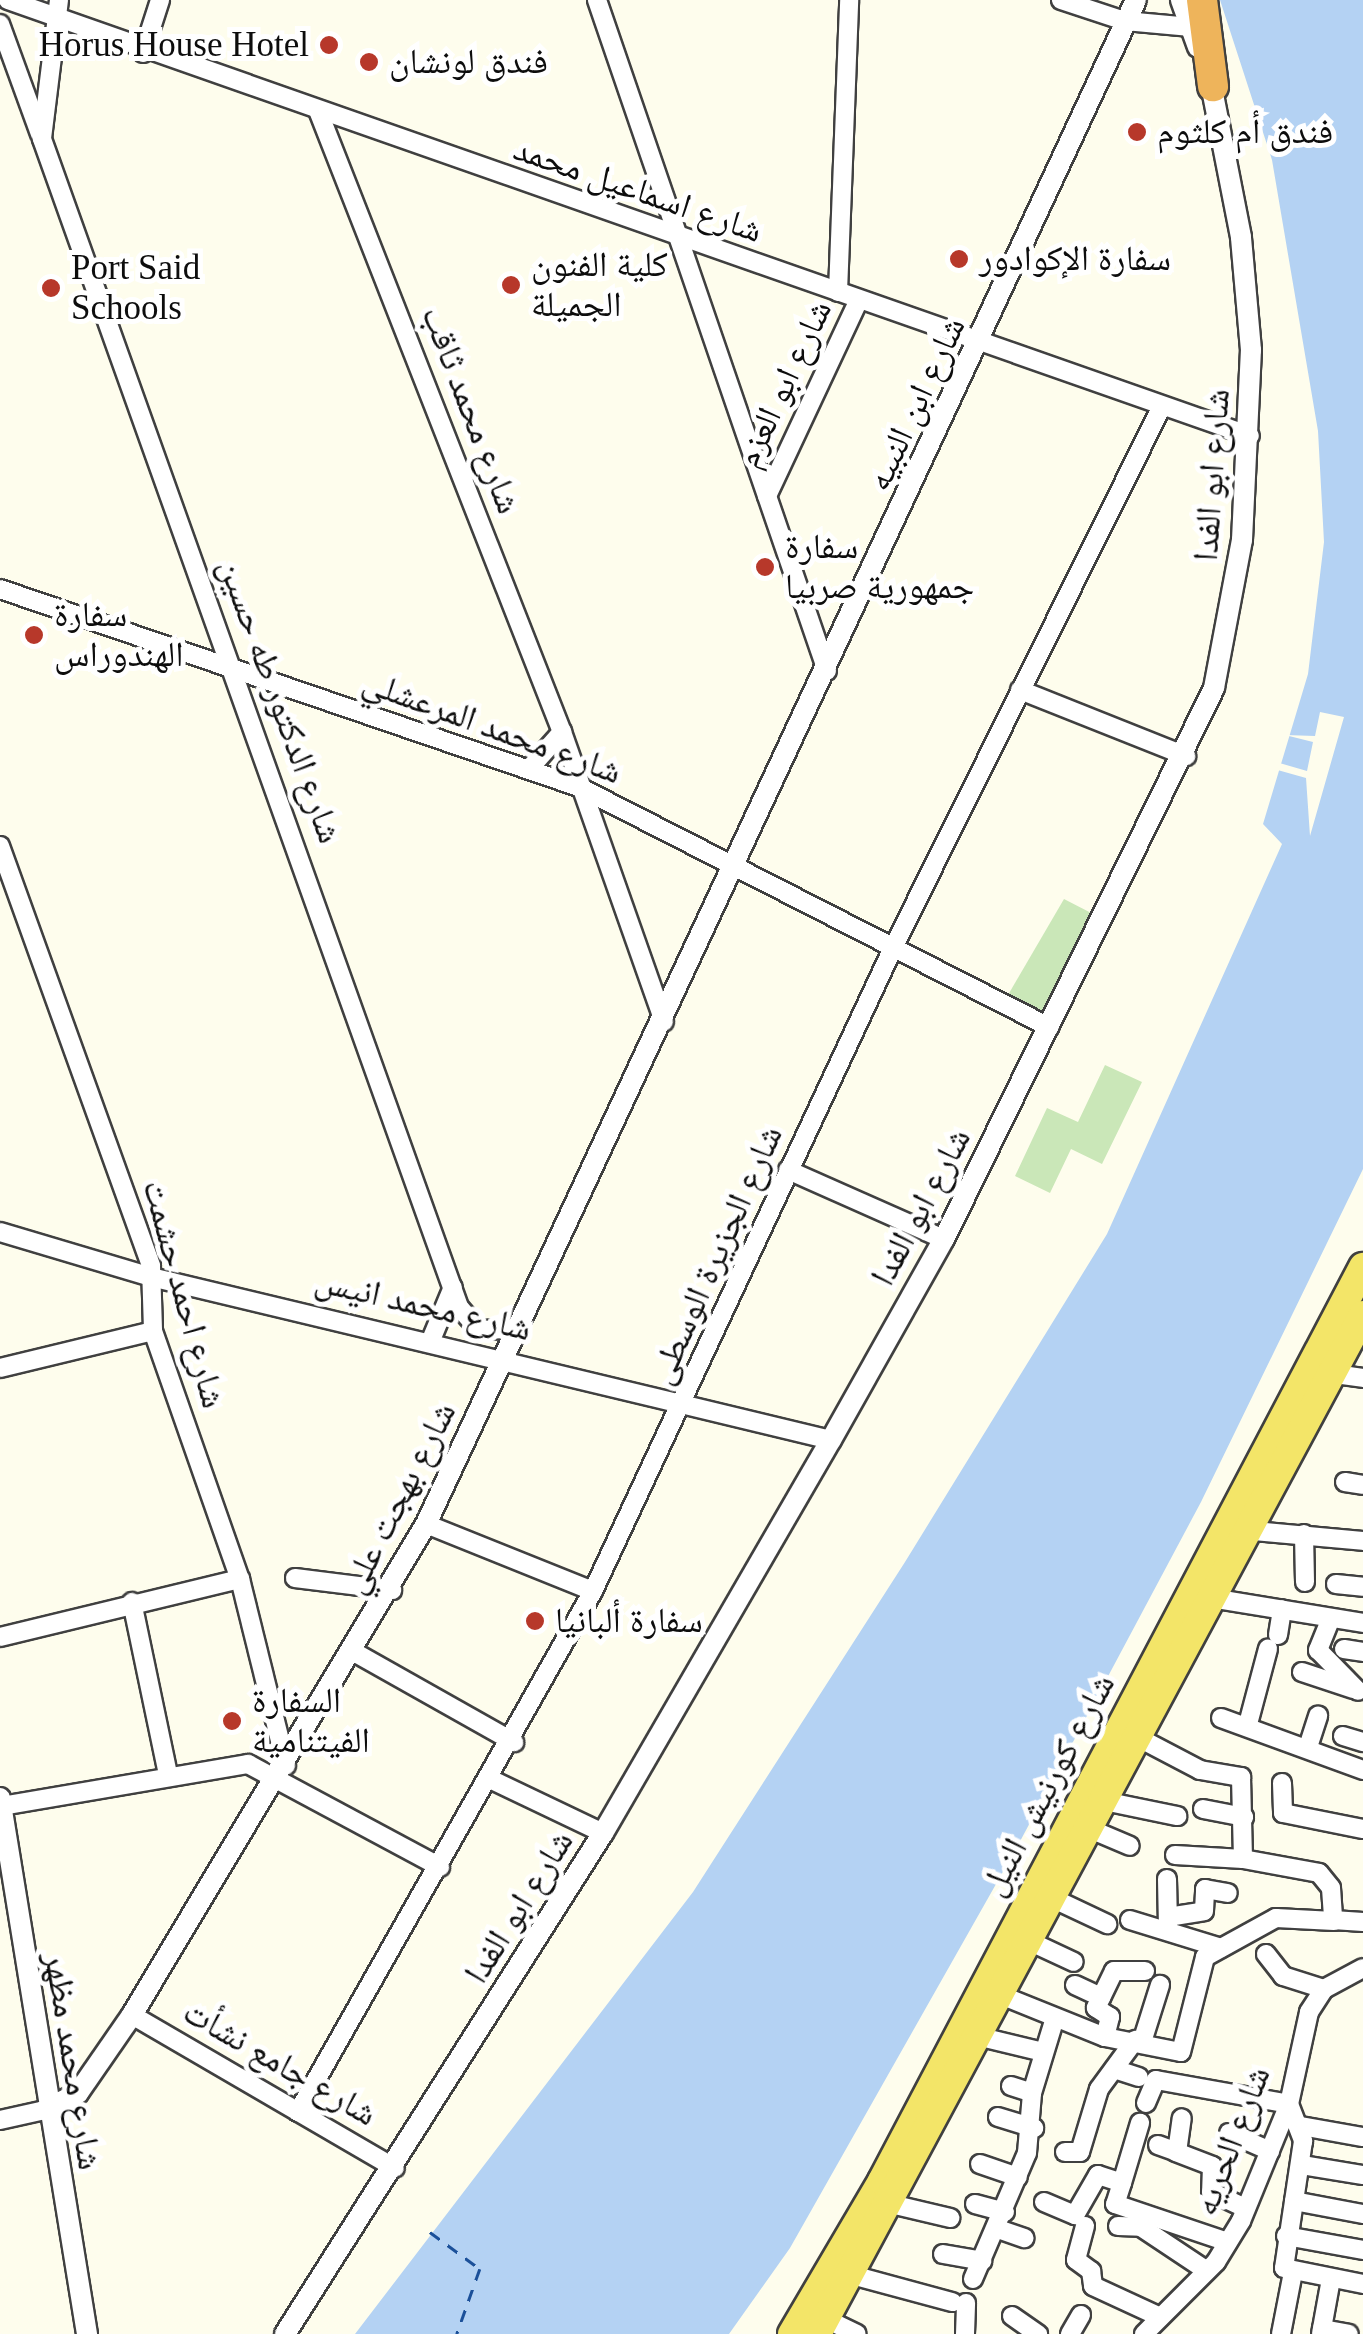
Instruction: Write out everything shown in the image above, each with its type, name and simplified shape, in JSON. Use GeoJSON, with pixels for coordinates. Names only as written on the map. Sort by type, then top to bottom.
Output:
{"type":"FeatureCollection","features":[{"type":"Feature","properties":{"kind":"highway"},"geometry":{"type":"LineString","coordinates":[[1197,14],[1213,86]]}},
{"type":"Feature","properties":{"kind":"main road","name":"شارع كورنيش النيل"},"geometry":{"type":"LineString","coordinates":[[792,2334],[882,2181],[1363,1267]]}},
{"type":"Feature","properties":{"kind":"main road","name":"شارع كورنيش النيل"},"geometry":{"type":"LineString","coordinates":[[822,2326],[1216,1599],[1349,1376],[1363,1315]]}},
{"type":"Feature","properties":{"kind":"street","name":"شارع اسماعيل محمد"},"geometry":{"type":"LineString","coordinates":[[8,0],[56,8],[143,53],[1250,436]]}},
{"type":"Feature","properties":{"kind":"street"},"geometry":{"type":"LineString","coordinates":[[143,53],[160,0]]}},
{"type":"Feature","properties":{"kind":"street"},"geometry":{"type":"LineString","coordinates":[[597,0],[828,671]]}},
{"type":"Feature","properties":{"kind":"street"},"geometry":{"type":"LineString","coordinates":[[838,292],[849,0]]}},
{"type":"Feature","properties":{"kind":"street"},"geometry":{"type":"LineString","coordinates":[[1060,0],[1125,21],[1197,14]]}},
{"type":"Feature","properties":{"kind":"street"},"geometry":{"type":"LineString","coordinates":[[1125,21],[1136,0]]}},
{"type":"Feature","properties":{"kind":"street"},"geometry":{"type":"LineString","coordinates":[[1181,0],[1197,14]]}},
{"type":"Feature","properties":{"kind":"street","name":"شارع الدكتور طه حسين"},"geometry":{"type":"LineString","coordinates":[[42,139],[56,8]]}},
{"type":"Feature","properties":{"kind":"street","name":"شارع ابن النبيه"},"geometry":{"type":"LineString","coordinates":[[738,868],[1125,21]]}},
{"type":"Feature","properties":{"kind":"street"},"geometry":{"type":"LineString","coordinates":[[0,24],[42,139]]}},
{"type":"Feature","properties":{"kind":"street","name":"شارع الدكتور طه حسين"},"geometry":{"type":"LineString","coordinates":[[0,41],[42,139],[237,671],[452,1287],[480,1330],[516,1329]]}},
{"type":"Feature","properties":{"kind":"street","name":"شارع ابو الفدا"},"geometry":{"type":"LineString","coordinates":[[286,2334],[395,2168],[602,1833],[832,1440],[944,1239],[1186,756],[1236,594],[1250,436],[1249,299],[1213,86]]}},
{"type":"Feature","properties":{"kind":"street","name":"شارع محمد ثاقب"},"geometry":{"type":"LineString","coordinates":[[319,112],[562,732],[664,1022]]}},
{"type":"Feature","properties":{"kind":"street","name":"شارع ابو العزم"},"geometry":{"type":"LineString","coordinates":[[767,496],[859,300]]}},
{"type":"Feature","properties":{"kind":"street","name":"شارع الجزيرة الوسطى"},"geometry":{"type":"LineString","coordinates":[[298,2112],[514,1742],[593,1591],[687,1402],[788,1170],[893,948],[1161,408]]}},
{"type":"Feature","properties":{"kind":"street","name":"شارع محمد المرعشلي"},"geometry":{"type":"LineString","coordinates":[[0,589],[579,786],[1050,1026]]}},
{"type":"Feature","properties":{"kind":"street"},"geometry":{"type":"LineString","coordinates":[[1020,690],[1186,756]]}},
{"type":"Feature","properties":{"kind":"street"},"geometry":{"type":"LineString","coordinates":[[529,769],[562,732]]}},
{"type":"Feature","properties":{"kind":"street","name":"شارع احمد حشمت"},"geometry":{"type":"LineString","coordinates":[[0,846],[151,1277],[153,1330],[240,1580],[283,1770]]}},
{"type":"Feature","properties":{"kind":"street","name":"شارع بهجت علي"},"geometry":{"type":"LineString","coordinates":[[45,2110],[78,2093],[132,2014],[392,1590],[738,868]]}},
{"type":"Feature","properties":{"kind":"street"},"geometry":{"type":"LineString","coordinates":[[788,1170],[944,1239]]}},
{"type":"Feature","properties":{"kind":"street","name":"شارع محمد انيس"},"geometry":{"type":"LineString","coordinates":[[0,1232],[151,1277],[505,1356],[832,1440]]}},
{"type":"Feature","properties":{"kind":"street"},"geometry":{"type":"LineString","coordinates":[[431,1340],[452,1287]]}},
{"type":"Feature","properties":{"kind":"street"},"geometry":{"type":"LineString","coordinates":[[0,1368],[153,1330]]}},
{"type":"Feature","properties":{"kind":"street"},"geometry":{"type":"LineString","coordinates":[[426,1524],[593,1591]]}},
{"type":"Feature","properties":{"kind":"street"},"geometry":{"type":"LineString","coordinates":[[1254,1531],[1363,1541]]}},
{"type":"Feature","properties":{"kind":"street"},"geometry":{"type":"LineString","coordinates":[[1304,1534],[1304,1582]]}},
{"type":"Feature","properties":{"kind":"street"},"geometry":{"type":"LineString","coordinates":[[295,1578],[392,1590]]}},
{"type":"Feature","properties":{"kind":"street"},"geometry":{"type":"LineString","coordinates":[[0,1637],[132,1602],[240,1580]]}},
{"type":"Feature","properties":{"kind":"street"},"geometry":{"type":"LineString","coordinates":[[1336,1584],[1363,1588]]}},
{"type":"Feature","properties":{"kind":"street"},"geometry":{"type":"LineString","coordinates":[[1216,1599],[1363,1623]]}},
{"type":"Feature","properties":{"kind":"street"},"geometry":{"type":"LineString","coordinates":[[132,1602],[168,1774]]}},
{"type":"Feature","properties":{"kind":"street"},"geometry":{"type":"LineString","coordinates":[[1248,1724],[1282,1610]]}},
{"type":"Feature","properties":{"kind":"street"},"geometry":{"type":"LineString","coordinates":[[1331,1618],[1318,1650],[1361,1691]]}},
{"type":"Feature","properties":{"kind":"street"},"geometry":{"type":"LineString","coordinates":[[354,1652],[514,1742]]}},
{"type":"Feature","properties":{"kind":"street"},"geometry":{"type":"LineString","coordinates":[[1302,1672],[1361,1691]]}},
{"type":"Feature","properties":{"kind":"street"},"geometry":{"type":"LineString","coordinates":[[1308,1748],[1318,1716]]}},
{"type":"Feature","properties":{"kind":"street"},"geometry":{"type":"LineString","coordinates":[[1221,1718],[1248,1724],[1363,1770]]}},
{"type":"Feature","properties":{"kind":"street"},"geometry":{"type":"LineString","coordinates":[[1343,1736],[1363,1742]]}},
{"type":"Feature","properties":{"kind":"street"},"geometry":{"type":"LineString","coordinates":[[1139,1738],[1200,1770],[1241,1776],[1243,1859]]}},
{"type":"Feature","properties":{"kind":"street"},"geometry":{"type":"LineString","coordinates":[[1,1802],[237,1763],[283,1770],[440,1867]]}},
{"type":"Feature","properties":{"kind":"street"},"geometry":{"type":"LineString","coordinates":[[492,1780],[602,1833]]}},
{"type":"Feature","properties":{"kind":"street"},"geometry":{"type":"LineString","coordinates":[[1282,1782],[1282,1812],[1363,1829]]}},
{"type":"Feature","properties":{"kind":"street"},"geometry":{"type":"LineString","coordinates":[[1104,1801],[1177,1816]]}},
{"type":"Feature","properties":{"kind":"street","name":"شارع محمد مظهر"},"geometry":{"type":"LineString","coordinates":[[1,1802],[45,2110],[87,2334]]}},
{"type":"Feature","properties":{"kind":"street"},"geometry":{"type":"LineString","coordinates":[[1203,1809],[1244,1818]]}},
{"type":"Feature","properties":{"kind":"street"},"geometry":{"type":"LineString","coordinates":[[1090,1829],[1130,1846]]}},
{"type":"Feature","properties":{"kind":"street"},"geometry":{"type":"LineString","coordinates":[[1175,1855],[1243,1859],[1319,1874],[1334,1921]]}},
{"type":"Feature","properties":{"kind":"street"},"geometry":{"type":"LineString","coordinates":[[1161,1930],[1167,1879]]}},
{"type":"Feature","properties":{"kind":"street"},"geometry":{"type":"LineString","coordinates":[[1161,1930],[1204,1911],[1205,1890],[1228,1893]]}},
{"type":"Feature","properties":{"kind":"street"},"geometry":{"type":"LineString","coordinates":[[1054,1899],[1107,1924]]}},
{"type":"Feature","properties":{"kind":"street"},"geometry":{"type":"LineString","coordinates":[[1003,1996],[1105,2037],[1138,2041],[1184,2058],[1202,1961],[1276,1918],[1363,1922]]}},
{"type":"Feature","properties":{"kind":"street"},"geometry":{"type":"LineString","coordinates":[[1130,1920],[1221,1948]]}},
{"type":"Feature","properties":{"kind":"street"},"geometry":{"type":"LineString","coordinates":[[1031,1942],[1074,1962]]}},
{"type":"Feature","properties":{"kind":"street"},"geometry":{"type":"LineString","coordinates":[[1266,1954],[1283,1976],[1324,1990],[1363,1968]]}},
{"type":"Feature","properties":{"kind":"street"},"geometry":{"type":"LineString","coordinates":[[1105,2037],[1110,2017],[1096,2009],[1119,1968],[1145,1971]]}},
{"type":"Feature","properties":{"kind":"street"},"geometry":{"type":"LineString","coordinates":[[1075,1985],[1102,1997]]}},
{"type":"Feature","properties":{"kind":"street"},"geometry":{"type":"LineString","coordinates":[[1065,2152],[1080,2152],[1114,2069],[1138,2041],[1160,1985]]}},
{"type":"Feature","properties":{"kind":"street","name":"شارع الحريه"},"geometry":{"type":"LineString","coordinates":[[1156,2327],[1207,2271],[1246,2208],[1289,2104],[1306,2022],[1324,1990]]}},
{"type":"Feature","properties":{"kind":"street","name":"شارع جامع نشأت"},"geometry":{"type":"LineString","coordinates":[[132,2014],[395,2168]]}},
{"type":"Feature","properties":{"kind":"street"},"geometry":{"type":"LineString","coordinates":[[973,2279],[1001,2221],[1034,2128],[1032,2093],[1055,2018]]}},
{"type":"Feature","properties":{"kind":"street"},"geometry":{"type":"LineString","coordinates":[[981,2037],[1044,2052]]}},
{"type":"Feature","properties":{"kind":"street"},"geometry":{"type":"LineString","coordinates":[[1114,2069],[1139,2076]]}},
{"type":"Feature","properties":{"kind":"street"},"geometry":{"type":"LineString","coordinates":[[1146,2103],[1156,2080],[1289,2104],[1301,2126],[1302,2165],[1286,2236],[1290,2271],[1281,2334]]}},
{"type":"Feature","properties":{"kind":"street"},"geometry":{"type":"LineString","coordinates":[[1011,2086],[1032,2093]]}},
{"type":"Feature","properties":{"kind":"street"},"geometry":{"type":"LineString","coordinates":[[0,2120],[45,2110]]}},
{"type":"Feature","properties":{"kind":"street"},"geometry":{"type":"LineString","coordinates":[[998,2117],[1034,2128]]}},
{"type":"Feature","properties":{"kind":"street"},"geometry":{"type":"LineString","coordinates":[[1176,2152],[1182,2118]]}},
{"type":"Feature","properties":{"kind":"street"},"geometry":{"type":"LineString","coordinates":[[1140,2123],[1129,2172],[1115,2204],[1228,2242]]}},
{"type":"Feature","properties":{"kind":"street"},"geometry":{"type":"LineString","coordinates":[[1301,2126],[1363,2137]]}},
{"type":"Feature","properties":{"kind":"street"},"geometry":{"type":"LineString","coordinates":[[1229,2133],[1270,2151]]}},
{"type":"Feature","properties":{"kind":"street"},"geometry":{"type":"LineString","coordinates":[[1158,2144],[1212,2166],[1211,2192],[1246,2208]]}},
{"type":"Feature","properties":{"kind":"street"},"geometry":{"type":"LineString","coordinates":[[980,2164],[1018,2177]]}},
{"type":"Feature","properties":{"kind":"street"},"geometry":{"type":"LineString","coordinates":[[1302,2165],[1363,2176]]}},
{"type":"Feature","properties":{"kind":"street"},"geometry":{"type":"LineString","coordinates":[[1044,2202],[1075,2215],[1092,2176],[1129,2172]]}},
{"type":"Feature","properties":{"kind":"street"},"geometry":{"type":"LineString","coordinates":[[1294,2201],[1363,2214]]}},
{"type":"Feature","properties":{"kind":"street"},"geometry":{"type":"LineString","coordinates":[[891,2204],[950,2218]]}},
{"type":"Feature","properties":{"kind":"street"},"geometry":{"type":"LineString","coordinates":[[975,2204],[1024,2238]]}},
{"type":"Feature","properties":{"kind":"street"},"geometry":{"type":"LineString","coordinates":[[1085,2226],[1076,2260],[1091,2271],[1093,2286],[1156,2327]]}},
{"type":"Feature","properties":{"kind":"street"},"geometry":{"type":"LineString","coordinates":[[1118,2226],[1140,2228],[1207,2271]]}},
{"type":"Feature","properties":{"kind":"street"},"geometry":{"type":"LineString","coordinates":[[1286,2236],[1363,2250]]}},
{"type":"Feature","properties":{"kind":"street"},"geometry":{"type":"LineString","coordinates":[[943,2254],[982,2261]]}},
{"type":"Feature","properties":{"kind":"street"},"geometry":{"type":"LineString","coordinates":[[1290,2271],[1363,2284]]}},
{"type":"Feature","properties":{"kind":"street"},"geometry":{"type":"LineString","coordinates":[[852,2275],[959,2303],[966,2334]]}},
{"type":"Feature","properties":{"kind":"street"},"geometry":{"type":"LineString","coordinates":[[1331,2278],[1321,2332],[1349,2334]]}},
{"type":"Feature","properties":{"kind":"street"},"geometry":{"type":"LineString","coordinates":[[1070,2334],[1081,2315]]}},
{"type":"Feature","properties":{"kind":"street"},"geometry":{"type":"LineString","coordinates":[[1012,2316],[1038,2334]]}},
{"type":"Feature","properties":{"kind":"street"},"geometry":{"type":"LineString","coordinates":[[822,2326],[857,2334]]}},
{"type":"Feature","properties":{"kind":"green space"},"geometry":{"type":"Polygon","coordinates":[[[1064,899],[1097,916],[1047,1020],[1008,995],[1064,899]]]}},
{"type":"Feature","properties":{"kind":"green space"},"geometry":{"type":"Polygon","coordinates":[[[1105,1065],[1142,1082],[1102,1164],[1071,1149],[1050,1193],[1015,1176],[1047,1108],[1078,1122],[1105,1065]]]}},
{"type":"Feature","properties":{"kind":"water"},"geometry":{"type":"Polygon","coordinates":[[[1220,0],[1363,0],[1363,1169],[1201,1502],[1017,1847],[790,2248],[729,2334],[355,2334],[693,1892],[905,1562],[1107,1234],[1282,844],[1263,824],[1308,674],[1324,542],[1318,431],[1272,160],[1220,0]]]}},
{"type":"Feature","properties":{"kind":"pier"},"geometry":{"type":"Polygon","coordinates":[[[1320,712],[1344,717],[1310,836],[1306,778],[1274,769],[1276,762],[1307,771],[1313,742],[1285,735],[1315,736],[1320,712]]]}},
{"type":"Feature","properties":{"kind":"ferry route"},"geometry":{"type":"LineString","coordinates":[[430,2232],[480,2269],[457,2334]]}},
{"type":"Feature","properties":{"kind":"place","name":"Horus House Hotel"},"geometry":{"type":"Point","coordinates":[329,45]}},
{"type":"Feature","properties":{"kind":"place","name":"فندق لونشان"},"geometry":{"type":"Point","coordinates":[369,62]}},
{"type":"Feature","properties":{"kind":"place","name":"فندق أم كلثوم"},"geometry":{"type":"Point","coordinates":[1137,132]}},
{"type":"Feature","properties":{"kind":"place","name":"سفارة الإكوادور"},"geometry":{"type":"Point","coordinates":[959,259]}},
{"type":"Feature","properties":{"kind":"place","name":"كلية الفنون الجميلة"},"geometry":{"type":"Point","coordinates":[511,285]}},
{"type":"Feature","properties":{"kind":"place","name":"Port Said Schools"},"geometry":{"type":"Point","coordinates":[51,288]}},
{"type":"Feature","properties":{"kind":"place","name":"سفارة جمهورية صربيا"},"geometry":{"type":"Point","coordinates":[765,567]}},
{"type":"Feature","properties":{"kind":"place","name":"سفارة الهندوراس"},"geometry":{"type":"Point","coordinates":[34,635]}},
{"type":"Feature","properties":{"kind":"place","name":"سفارة ألبانيا"},"geometry":{"type":"Point","coordinates":[535,1621]}},
{"type":"Feature","properties":{"kind":"place","name":"السفارة الفيتنامية"},"geometry":{"type":"Point","coordinates":[232,1721]}}]}
